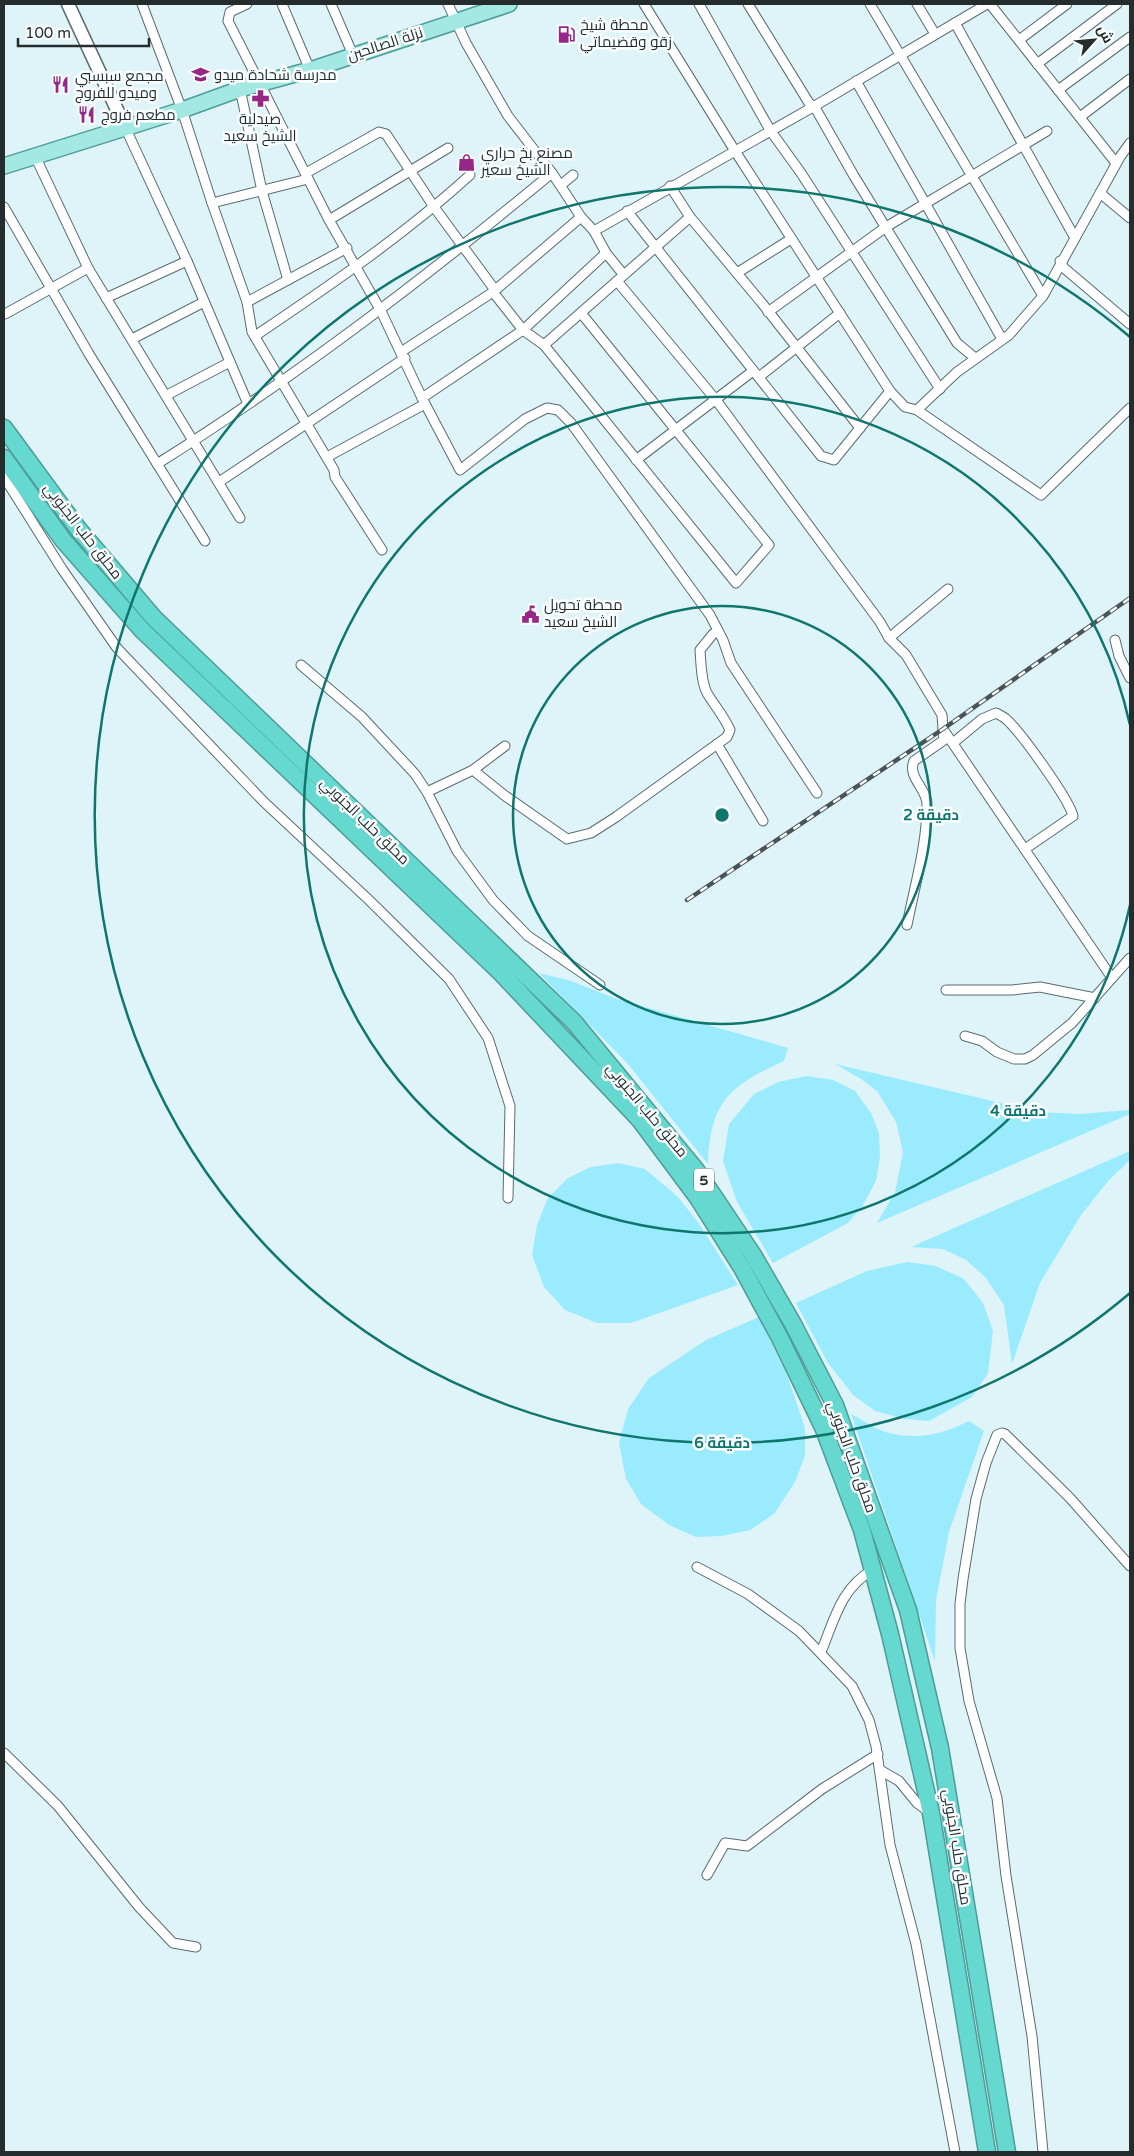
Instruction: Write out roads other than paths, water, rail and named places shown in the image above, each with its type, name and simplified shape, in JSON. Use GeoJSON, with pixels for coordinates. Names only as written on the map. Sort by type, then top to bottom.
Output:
{"type":"FeatureCollection","features":[{"type":"Feature","properties":{"kind":"highway","name":"محلق حلب الجنوبي"},"geometry":{"type":"LineString","coordinates":[[4,428],[79,530],[152,617],[574,1022],[696,1170],[754,1255],[793,1324],[834,1405],[908,1610],[940,1748],[1008,2152]]}},
{"type":"Feature","properties":{"kind":"highway","name":"محلق حلب الجنوبي"},"geometry":{"type":"LineString","coordinates":[[4,458],[63,540],[142,630],[501,973],[640,1120],[698,1198],[742,1268],[780,1338],[823,1427],[862,1530],[919,1752],[931,1813],[986,2152]]}},
{"type":"Feature","properties":{"kind":"main road"},"geometry":{"type":"LineString","coordinates":[[68,4],[125,127]]}},
{"type":"Feature","properties":{"kind":"main road","name":"نزلة الصالحين"},"geometry":{"type":"LineString","coordinates":[[4,166],[182,110],[240,89],[310,70],[353,54],[456,22],[500,5]]}},
{"type":"Feature","properties":{"kind":"street"},"geometry":{"type":"LineString","coordinates":[[142,4],[182,110],[247,302],[252,332],[327,457],[334,470],[334,477],[382,550]]}},
{"type":"Feature","properties":{"kind":"street"},"geometry":{"type":"LineString","coordinates":[[247,4],[230,12],[228,21],[329,220],[347,248],[381,311],[424,401],[460,470],[525,419],[547,408],[558,410],[571,423],[710,615],[731,663],[817,793]]}},
{"type":"Feature","properties":{"kind":"street"},"geometry":{"type":"LineString","coordinates":[[282,4],[310,70]]}},
{"type":"Feature","properties":{"kind":"street"},"geometry":{"type":"LineString","coordinates":[[331,4],[353,54]]}},
{"type":"Feature","properties":{"kind":"street"},"geometry":{"type":"LineString","coordinates":[[448,4],[479,68],[508,116],[552,173],[582,217],[594,230],[620,277],[716,400],[880,622],[889,638],[906,655],[942,715],[944,740],[914,761],[912,766],[912,771],[927,801],[924,850],[907,925]]}},
{"type":"Feature","properties":{"kind":"street"},"geometry":{"type":"LineString","coordinates":[[644,4],[735,151],[840,314],[890,391],[905,407],[918,410],[1041,495],[1130,408]]}},
{"type":"Feature","properties":{"kind":"street"},"geometry":{"type":"LineString","coordinates":[[699,4],[770,130],[801,173],[940,389]]}},
{"type":"Feature","properties":{"kind":"street"},"geometry":{"type":"LineString","coordinates":[[748,4],[957,343],[975,358]]}},
{"type":"Feature","properties":{"kind":"street"},"geometry":{"type":"LineString","coordinates":[[870,4],[1043,296]]}},
{"type":"Feature","properties":{"kind":"street"},"geometry":{"type":"LineString","coordinates":[[917,4],[935,34]]}},
{"type":"Feature","properties":{"kind":"street"},"geometry":{"type":"LineString","coordinates":[[594,230],[813,107],[986,4]]}},
{"type":"Feature","properties":{"kind":"street"},"geometry":{"type":"LineString","coordinates":[[990,4],[1116,163]]}},
{"type":"Feature","properties":{"kind":"street"},"geometry":{"type":"LineString","coordinates":[[1019,40],[1067,4]]}},
{"type":"Feature","properties":{"kind":"street"},"geometry":{"type":"LineString","coordinates":[[1038,64],[1116,4]]}},
{"type":"Feature","properties":{"kind":"street"},"geometry":{"type":"LineString","coordinates":[[955,23],[1074,238]]}},
{"type":"Feature","properties":{"kind":"street"},"geometry":{"type":"LineString","coordinates":[[1058,90],[1130,36]]}},
{"type":"Feature","properties":{"kind":"street"},"geometry":{"type":"LineString","coordinates":[[1080,117],[1130,79]]}},
{"type":"Feature","properties":{"kind":"street"},"geometry":{"type":"LineString","coordinates":[[856,81],[1002,339]]}},
{"type":"Feature","properties":{"kind":"street"},"geometry":{"type":"LineString","coordinates":[[240,89],[262,191],[288,280]]}},
{"type":"Feature","properties":{"kind":"street"},"geometry":{"type":"LineString","coordinates":[[125,127],[187,261],[248,404]]}},
{"type":"Feature","properties":{"kind":"street"},"geometry":{"type":"LineString","coordinates":[[212,203],[262,191],[307,176],[383,132],[434,207],[523,330],[544,345],[736,583],[769,545],[581,313]]}},
{"type":"Feature","properties":{"kind":"street"},"geometry":{"type":"LineString","coordinates":[[768,312],[886,228],[1047,132]]}},
{"type":"Feature","properties":{"kind":"street"},"geometry":{"type":"LineString","coordinates":[[918,410],[975,358],[1009,335],[1043,296],[1116,163],[1130,143]]}},
{"type":"Feature","properties":{"kind":"street"},"geometry":{"type":"LineString","coordinates":[[329,220],[448,148]]}},
{"type":"Feature","properties":{"kind":"street"},"geometry":{"type":"LineString","coordinates":[[34,156],[88,268],[167,395],[240,518]]}},
{"type":"Feature","properties":{"kind":"street"},"geometry":{"type":"LineString","coordinates":[[157,464],[194,441],[381,311],[463,247],[552,173]]}},
{"type":"Feature","properties":{"kind":"street"},"geometry":{"type":"LineString","coordinates":[[255,336],[357,267],[434,207],[470,175]]}},
{"type":"Feature","properties":{"kind":"street"},"geometry":{"type":"LineString","coordinates":[[561,186],[572,175]]}},
{"type":"Feature","properties":{"kind":"street"},"geometry":{"type":"LineString","coordinates":[[670,186],[690,217],[798,348],[860,428]]}},
{"type":"Feature","properties":{"kind":"street"},"geometry":{"type":"LineString","coordinates":[[1100,193],[1130,218]]}},
{"type":"Feature","properties":{"kind":"street"},"geometry":{"type":"LineString","coordinates":[[4,207],[51,289],[205,541]]}},
{"type":"Feature","properties":{"kind":"street"},"geometry":{"type":"LineString","coordinates":[[627,211],[821,456],[834,460],[890,391]]}},
{"type":"Feature","properties":{"kind":"street"},"geometry":{"type":"LineString","coordinates":[[219,482],[307,423],[494,291],[582,217]]}},
{"type":"Feature","properties":{"kind":"street"},"geometry":{"type":"LineString","coordinates":[[544,345],[690,217]]}},
{"type":"Feature","properties":{"kind":"street"},"geometry":{"type":"LineString","coordinates":[[737,273],[791,238]]}},
{"type":"Feature","properties":{"kind":"street"},"geometry":{"type":"LineString","coordinates":[[247,302],[347,248]]}},
{"type":"Feature","properties":{"kind":"street"},"geometry":{"type":"LineString","coordinates":[[327,457],[424,401],[523,330],[606,253]]}},
{"type":"Feature","properties":{"kind":"street"},"geometry":{"type":"LineString","coordinates":[[106,298],[187,261]]}},
{"type":"Feature","properties":{"kind":"street"},"geometry":{"type":"LineString","coordinates":[[1060,262],[1064,268],[1130,324]]}},
{"type":"Feature","properties":{"kind":"street"},"geometry":{"type":"LineString","coordinates":[[6,314],[88,268]]}},
{"type":"Feature","properties":{"kind":"street"},"geometry":{"type":"LineString","coordinates":[[132,339],[204,302]]}},
{"type":"Feature","properties":{"kind":"street"},"geometry":{"type":"LineString","coordinates":[[636,460],[716,400],[798,348],[840,314]]}},
{"type":"Feature","properties":{"kind":"street"},"geometry":{"type":"LineString","coordinates":[[167,395],[230,362]]}},
{"type":"Feature","properties":{"kind":"street"},"geometry":{"type":"LineString","coordinates":[[4,477],[62,569],[118,648],[264,802],[369,900],[449,979],[488,1038],[510,1106],[508,1198]]}},
{"type":"Feature","properties":{"kind":"street"},"geometry":{"type":"LineString","coordinates":[[889,638],[948,589]]}},
{"type":"Feature","properties":{"kind":"street"},"geometry":{"type":"LineString","coordinates":[[473,770],[504,795],[567,839],[591,833],[616,818],[726,737],[730,730],[726,720],[706,691],[700,650],[713,634],[718,631]]}},
{"type":"Feature","properties":{"kind":"street"},"geometry":{"type":"LineString","coordinates":[[1115,640],[1119,656],[1130,678]]}},
{"type":"Feature","properties":{"kind":"street"},"geometry":{"type":"LineString","coordinates":[[301,665],[362,717],[396,751],[428,792],[457,852],[493,900],[528,936],[600,985]]}},
{"type":"Feature","properties":{"kind":"street"},"geometry":{"type":"LineString","coordinates":[[953,743],[982,719],[996,713],[1006,718],[1057,786],[1071,808],[1073,816],[1025,849]]}},
{"type":"Feature","properties":{"kind":"street"},"geometry":{"type":"LineString","coordinates":[[943,729],[1112,978]]}},
{"type":"Feature","properties":{"kind":"street"},"geometry":{"type":"LineString","coordinates":[[717,744],[763,821]]}},
{"type":"Feature","properties":{"kind":"street"},"geometry":{"type":"LineString","coordinates":[[428,792],[473,770],[505,746]]}},
{"type":"Feature","properties":{"kind":"street"},"geometry":{"type":"LineString","coordinates":[[965,1036],[982,1041],[997,1052],[1014,1059],[1025,1060],[1072,1023],[1130,958]]}},
{"type":"Feature","properties":{"kind":"street"},"geometry":{"type":"LineString","coordinates":[[946,990],[1040,988],[1095,998]]}},
{"type":"Feature","properties":{"kind":"street"},"geometry":{"type":"LineString","coordinates":[[1043,2152],[1032,2036],[1006,1876],[997,1798],[967,1692],[960,1648],[962,1579],[976,1499],[997,1435],[1003,1433],[1070,1498],[1130,1566]]}},
{"type":"Feature","properties":{"kind":"street"},"geometry":{"type":"LineString","coordinates":[[697,1567],[748,1594],[799,1631],[852,1686],[869,1720],[878,1754],[890,1845],[921,1971],[955,2152]]}},
{"type":"Feature","properties":{"kind":"street"},"geometry":{"type":"LineString","coordinates":[[821,1652],[847,1591],[862,1576],[873,1570]]}},
{"type":"Feature","properties":{"kind":"street"},"geometry":{"type":"LineString","coordinates":[[4,1753],[58,1806],[139,1907],[173,1943],[196,1948]]}},
{"type":"Feature","properties":{"kind":"street"},"geometry":{"type":"LineString","coordinates":[[707,1875],[725,1843],[741,1847],[747,1846],[822,1789],[878,1754]]}},
{"type":"Feature","properties":{"kind":"street"},"geometry":{"type":"LineString","coordinates":[[880,1770],[899,1781],[918,1803],[931,1813]]}},
{"type":"Feature","properties":{"kind":"railway"},"geometry":{"type":"LineString","coordinates":[[687,900],[943,729],[1130,598]]}},
{"type":"Feature","properties":{"kind":"place","name":"محطة شيخ زقو وقضيماتي"},"geometry":{"type":"Point","coordinates":[566,34]}},
{"type":"Feature","properties":{"kind":"place","name":"مدرسة شحادة ميدو"},"geometry":{"type":"Point","coordinates":[200,75]}},
{"type":"Feature","properties":{"kind":"place","name":"مجمع سبسبي وميدو للفروج"},"geometry":{"type":"Point","coordinates":[61,85]}},
{"type":"Feature","properties":{"kind":"place","name":"صيدلية الشيخ سعيد"},"geometry":{"type":"Point","coordinates":[260,98]}},
{"type":"Feature","properties":{"kind":"place","name":"مطعم فروج"},"geometry":{"type":"Point","coordinates":[87,115]}},
{"type":"Feature","properties":{"kind":"place","name":"مصنع بخ حراري الشيخ سعير"},"geometry":{"type":"Point","coordinates":[467,162]}},
{"type":"Feature","properties":{"kind":"place","name":"محطة تحويل الشيخ سعيد"},"geometry":{"type":"Point","coordinates":[530,614]}}]}
